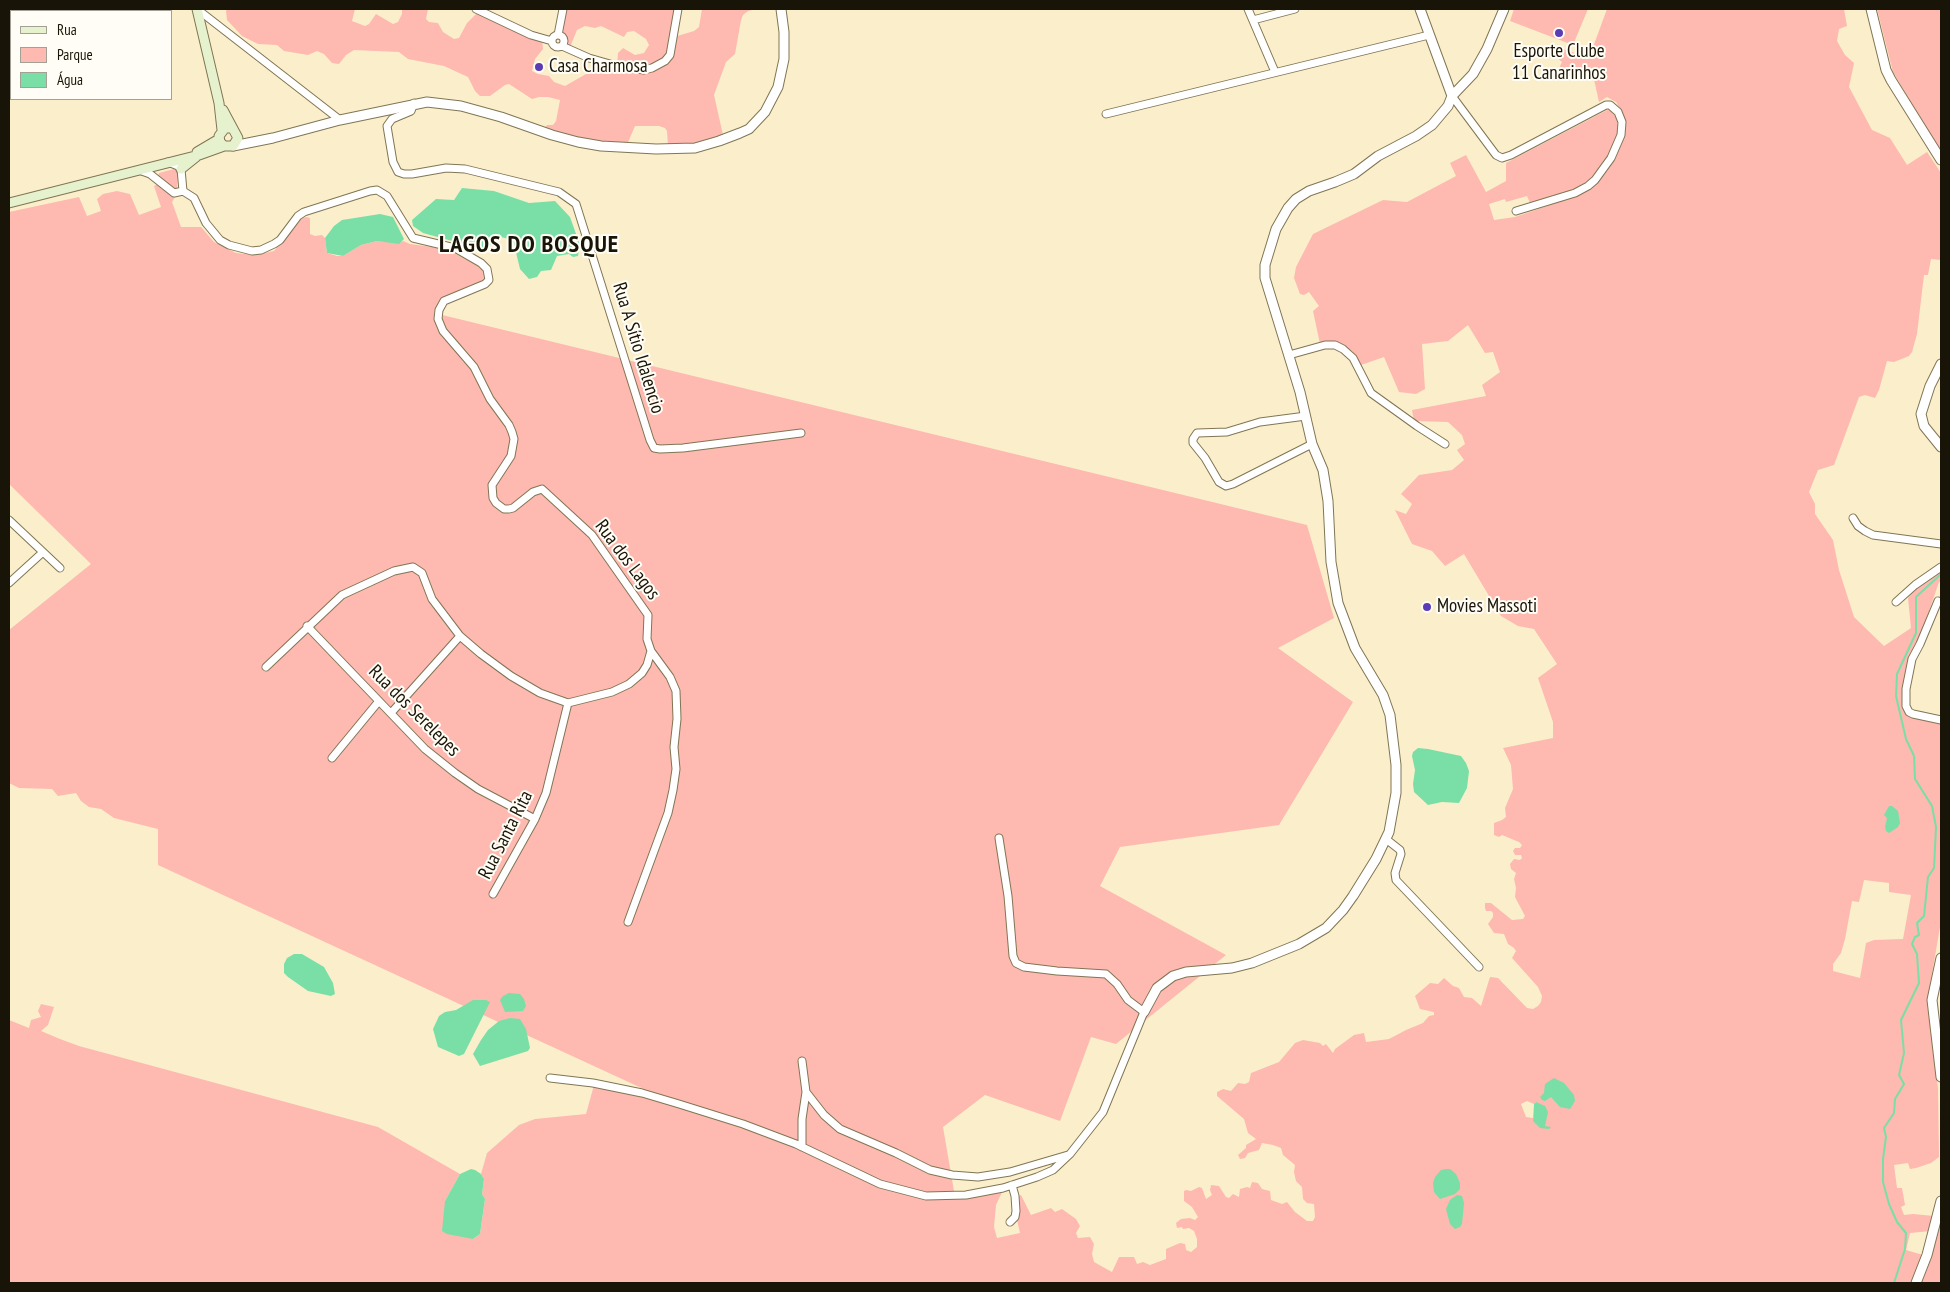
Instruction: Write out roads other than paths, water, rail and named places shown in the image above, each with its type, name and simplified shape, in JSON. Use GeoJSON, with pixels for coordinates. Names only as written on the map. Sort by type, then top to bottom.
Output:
{"type":"FeatureCollection","features":[{"type":"Feature","properties":{"kind":"main road"},"geometry":{"type":"LineString","coordinates":[[197,9],[228,137]]}},
{"type":"Feature","properties":{"kind":"main road"},"geometry":{"type":"LineString","coordinates":[[181,169],[228,137]]}},
{"type":"Feature","properties":{"kind":"main road"},"geometry":{"type":"LineString","coordinates":[[188,157],[228,137]]}},
{"type":"Feature","properties":{"kind":"main road"},"geometry":{"type":"LineString","coordinates":[[9,203],[199,155]]}},
{"type":"Feature","properties":{"kind":"street"},"geometry":{"type":"LineString","coordinates":[[197,9],[340,120]]}},
{"type":"Feature","properties":{"kind":"street"},"geometry":{"type":"LineString","coordinates":[[476,9],[531,35],[552,41],[556,47],[562,46],[590,58],[617,66],[644,70],[660,65],[670,55],[678,9]]}},
{"type":"Feature","properties":{"kind":"street"},"geometry":{"type":"LineString","coordinates":[[552,41],[558,35],[563,9]]}},
{"type":"Feature","properties":{"kind":"street"},"geometry":{"type":"LineString","coordinates":[[228,137],[256,141],[340,120],[427,102],[461,106],[501,117],[552,135],[601,146],[670,149],[695,148],[749,129],[766,112],[778,87],[785,49],[781,9]]}},
{"type":"Feature","properties":{"kind":"street"},"geometry":{"type":"LineString","coordinates":[[1248,9],[1275,72]]}},
{"type":"Feature","properties":{"kind":"street"},"geometry":{"type":"LineString","coordinates":[[1254,20],[1295,9]]}},
{"type":"Feature","properties":{"kind":"street"},"geometry":{"type":"LineString","coordinates":[[1420,9],[1452,96],[1496,155],[1502,158],[1511,155],[1606,104],[1618,112],[1622,122],[1620,135],[1611,158],[1595,180],[1575,193],[1516,211]]}},
{"type":"Feature","properties":{"kind":"street"},"geometry":{"type":"LineString","coordinates":[[550,1078],[593,1083],[642,1093],[743,1124],[802,1147],[880,1184],[926,1196],[966,1195],[1012,1185],[1037,1177],[1053,1170],[1070,1154],[1103,1112],[1144,1012],[1157,988],[1173,976],[1186,972],[1232,968],[1252,963],[1299,944],[1326,928],[1343,910],[1386,839],[1392,819],[1396,793],[1396,765],[1390,715],[1383,694],[1355,648],[1338,604],[1331,562],[1325,478],[1312,444],[1306,416],[1265,278],[1265,266],[1276,229],[1288,208],[1306,192],[1354,174],[1384,152],[1424,132],[1442,112],[1452,96],[1473,74],[1487,49],[1504,9]]}},
{"type":"Feature","properties":{"kind":"street"},"geometry":{"type":"LineString","coordinates":[[1871,9],[1890,80],[1941,160]]}},
{"type":"Feature","properties":{"kind":"street"},"geometry":{"type":"LineString","coordinates":[[1106,114],[1428,34]]}},
{"type":"Feature","properties":{"kind":"street"},"geometry":{"type":"LineString","coordinates":[[558,35],[564,39],[562,46]]}},
{"type":"Feature","properties":{"kind":"street","name":"Rua A Sítio Idalencio"},"geometry":{"type":"LineString","coordinates":[[414,104],[411,111],[392,119],[387,126],[392,157],[398,172],[412,174],[446,168],[466,169],[548,188],[559,192],[576,204],[606,304],[653,447],[660,450],[683,448],[801,433]]}},
{"type":"Feature","properties":{"kind":"street"},"geometry":{"type":"LineString","coordinates":[[138,169],[150,174],[174,193],[183,191],[181,169],[167,162]]}},
{"type":"Feature","properties":{"kind":"street","name":"Rua dos Lagos"},"geometry":{"type":"LineString","coordinates":[[183,191],[194,198],[206,223],[220,240],[236,248],[252,251],[261,250],[274,244],[298,216],[304,212],[370,190],[377,190],[387,196],[413,238],[455,248],[481,263],[487,269],[489,280],[485,284],[444,301],[439,310],[438,319],[443,331],[474,368],[490,400],[512,432],[514,439],[511,456],[492,485],[493,498],[504,509],[509,509],[533,492],[542,489],[592,535],[648,615],[647,639],[650,651]]}},
{"type":"Feature","properties":{"kind":"street"},"geometry":{"type":"LineString","coordinates":[[1288,355],[1325,345],[1335,345],[1344,349],[1353,358],[1371,393],[1445,444]]}},
{"type":"Feature","properties":{"kind":"street"},"geometry":{"type":"LineString","coordinates":[[1941,364],[1930,386],[1922,414],[1924,426],[1941,447]]}},
{"type":"Feature","properties":{"kind":"street"},"geometry":{"type":"LineString","coordinates":[[1306,416],[1260,422],[1227,432],[1197,433],[1193,443],[1206,458],[1219,482],[1226,486],[1312,444]]}},
{"type":"Feature","properties":{"kind":"street"},"geometry":{"type":"LineString","coordinates":[[1853,518],[1865,532],[1873,535],[1941,544]]}},
{"type":"Feature","properties":{"kind":"street"},"geometry":{"type":"LineString","coordinates":[[9,520],[60,568]]}},
{"type":"Feature","properties":{"kind":"street"},"geometry":{"type":"LineString","coordinates":[[9,584],[42,553]]}},
{"type":"Feature","properties":{"kind":"street"},"geometry":{"type":"LineString","coordinates":[[266,667],[307,626],[342,595],[394,571],[413,567],[422,573],[432,600],[460,636],[511,676],[540,693],[568,702],[612,692],[630,684],[642,673],[647,665],[650,651]]}},
{"type":"Feature","properties":{"kind":"street"},"geometry":{"type":"LineString","coordinates":[[1896,602],[1915,585],[1941,567]]}},
{"type":"Feature","properties":{"kind":"street"},"geometry":{"type":"LineString","coordinates":[[1938,602],[1910,664],[1906,689],[1906,706],[1909,712],[1913,714],[1941,720]]}},
{"type":"Feature","properties":{"kind":"street","name":"Rua dos Serelepes"},"geometry":{"type":"LineString","coordinates":[[307,626],[425,749],[478,789],[535,819]]}},
{"type":"Feature","properties":{"kind":"street"},"geometry":{"type":"LineString","coordinates":[[391,713],[460,636]]}},
{"type":"Feature","properties":{"kind":"street"},"geometry":{"type":"LineString","coordinates":[[628,922],[668,813],[676,769],[674,747],[676,691],[670,677],[650,651]]}},
{"type":"Feature","properties":{"kind":"street"},"geometry":{"type":"LineString","coordinates":[[332,758],[379,701]]}},
{"type":"Feature","properties":{"kind":"street","name":"Rua Santa Rita"},"geometry":{"type":"LineString","coordinates":[[494,894],[535,819],[546,793],[568,702]]}},
{"type":"Feature","properties":{"kind":"street"},"geometry":{"type":"LineString","coordinates":[[999,838],[1008,896],[1013,956],[1016,963],[1024,967],[1106,974],[1117,984],[1128,1000],[1144,1012]]}},
{"type":"Feature","properties":{"kind":"street"},"geometry":{"type":"LineString","coordinates":[[1386,839],[1400,850],[1401,854],[1395,873],[1396,880],[1479,967]]}},
{"type":"Feature","properties":{"kind":"street"},"geometry":{"type":"LineString","coordinates":[[1941,958],[1932,1000],[1941,1076]]}},
{"type":"Feature","properties":{"kind":"street"},"geometry":{"type":"LineString","coordinates":[[802,1061],[806,1092],[802,1119],[802,1147]]}},
{"type":"Feature","properties":{"kind":"street"},"geometry":{"type":"LineString","coordinates":[[806,1092],[824,1115],[840,1129],[930,1170],[952,1175],[978,1177],[1070,1154]]}},
{"type":"Feature","properties":{"kind":"street"},"geometry":{"type":"LineString","coordinates":[[1010,1222],[1015,1216],[1016,1211],[1012,1185]]}},
{"type":"Feature","properties":{"kind":"street"},"geometry":{"type":"LineString","coordinates":[[1916,1283],[1927,1255],[1941,1201]]}},
{"type":"Feature","properties":{"kind":"water"},"geometry":{"type":"Polygon","coordinates":[[[462,188],[494,191],[529,203],[555,201],[570,217],[580,245],[578,256],[573,257],[569,254],[557,256],[551,270],[541,271],[537,277],[529,279],[520,269],[513,240],[501,237],[486,248],[476,249],[423,233],[413,226],[412,220],[436,199],[454,200],[462,188]]]}},
{"type":"Feature","properties":{"kind":"water"},"geometry":{"type":"Polygon","coordinates":[[[380,214],[393,217],[404,239],[399,244],[377,241],[361,245],[343,256],[327,253],[325,238],[334,226],[342,220],[380,214]]]}},
{"type":"Feature","properties":{"kind":"water"},"geometry":{"type":"Polygon","coordinates":[[[1418,748],[1461,756],[1469,771],[1467,788],[1459,803],[1442,802],[1428,805],[1414,792],[1415,770],[1412,756],[1413,752],[1418,748]]]}},
{"type":"Feature","properties":{"kind":"water"},"geometry":{"type":"Polygon","coordinates":[[[1889,806],[1898,811],[1900,823],[1898,827],[1889,833],[1886,831],[1887,818],[1884,815],[1889,806]]]}},
{"type":"Feature","properties":{"kind":"water"},"geometry":{"type":"Polygon","coordinates":[[[294,954],[302,954],[324,967],[333,983],[335,994],[331,996],[308,991],[288,977],[284,973],[284,964],[287,958],[294,954]]]}},
{"type":"Feature","properties":{"kind":"water"},"geometry":{"type":"Polygon","coordinates":[[[509,993],[520,994],[524,999],[526,1006],[523,1011],[505,1012],[500,1000],[509,993]]]}},
{"type":"Feature","properties":{"kind":"water"},"geometry":{"type":"Polygon","coordinates":[[[473,1000],[486,1000],[490,1002],[464,1054],[459,1056],[438,1047],[433,1029],[439,1016],[445,1012],[456,1010],[473,1000]]]}},
{"type":"Feature","properties":{"kind":"water"},"geometry":{"type":"Polygon","coordinates":[[[510,1018],[520,1019],[526,1029],[530,1048],[528,1051],[480,1066],[473,1054],[481,1040],[488,1030],[499,1021],[510,1018]]]}},
{"type":"Feature","properties":{"kind":"water"},"geometry":{"type":"Polygon","coordinates":[[[1554,1078],[1564,1083],[1574,1095],[1575,1101],[1570,1109],[1560,1107],[1551,1097],[1545,1101],[1540,1097],[1544,1093],[1545,1084],[1554,1078]]]}},
{"type":"Feature","properties":{"kind":"water"},"geometry":{"type":"Polygon","coordinates":[[[1536,1102],[1545,1106],[1548,1112],[1545,1126],[1551,1127],[1549,1129],[1540,1128],[1533,1121],[1534,1104],[1536,1102]]]}},
{"type":"Feature","properties":{"kind":"water"},"geometry":{"type":"Polygon","coordinates":[[[471,1169],[481,1174],[484,1179],[482,1194],[485,1199],[480,1234],[473,1239],[447,1234],[442,1231],[445,1201],[460,1174],[471,1169]]]}},
{"type":"Feature","properties":{"kind":"water"},"geometry":{"type":"Polygon","coordinates":[[[1450,1169],[1456,1174],[1460,1183],[1460,1189],[1455,1194],[1440,1199],[1434,1192],[1433,1183],[1441,1170],[1450,1169]]]}},
{"type":"Feature","properties":{"kind":"water"},"geometry":{"type":"Polygon","coordinates":[[[1457,1195],[1462,1196],[1464,1203],[1462,1224],[1455,1229],[1450,1224],[1446,1209],[1450,1200],[1457,1195]]]}},
{"type":"Feature","properties":{"kind":"waterway"},"geometry":{"type":"LineString","coordinates":[[1894,1283],[1905,1249],[1906,1233],[1897,1222],[1889,1204],[1883,1182],[1883,1159],[1886,1137],[1884,1128],[1894,1113],[1895,1099],[1904,1084],[1899,1075],[1904,1053],[1901,1020],[1919,983],[1917,954],[1912,944],[1915,937],[1919,935],[1917,923],[1924,916],[1928,877],[1934,868],[1936,827],[1932,806],[1915,779],[1914,756],[1906,739],[1896,696],[1897,674],[1916,633],[1916,597],[1941,574]]}},
{"type":"Feature","properties":{"kind":"place","name":"Esporte Clube 11 Canarinhos"},"geometry":{"type":"Point","coordinates":[1559,33]}},
{"type":"Feature","properties":{"kind":"place","name":"Casa Charmosa"},"geometry":{"type":"Point","coordinates":[539,67]}},
{"type":"Feature","properties":{"kind":"place","name":"Movies Massoti"},"geometry":{"type":"Point","coordinates":[1427,607]}},
{"type":"Feature","properties":{"kind":"district","name":"LAGOS DO BOSQUE"},"geometry":{"type":"Point","coordinates":[529,245]}}]}
